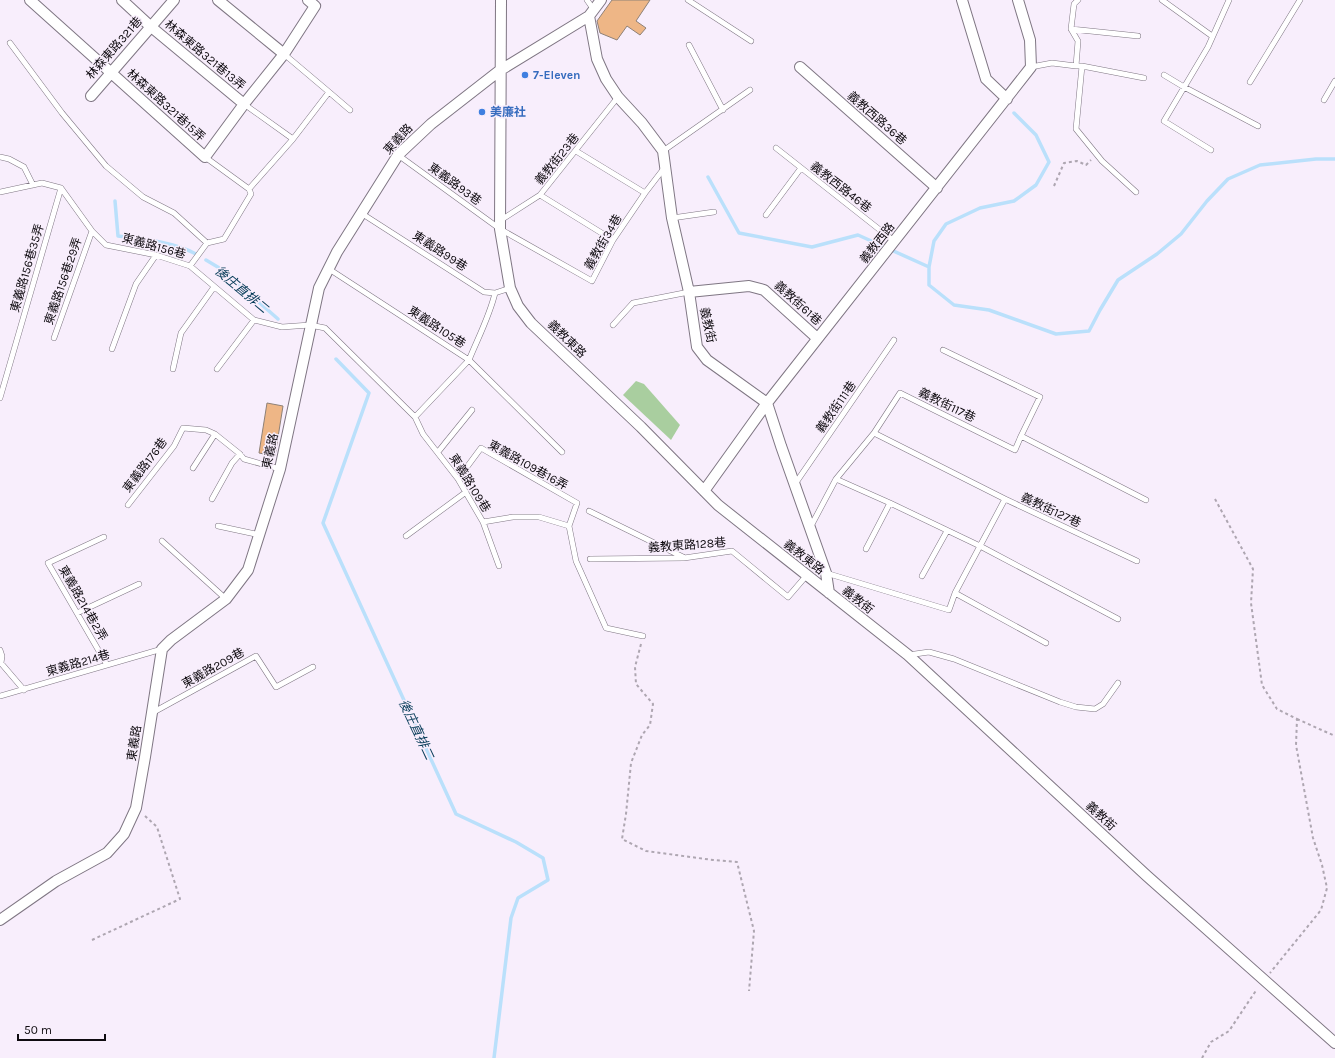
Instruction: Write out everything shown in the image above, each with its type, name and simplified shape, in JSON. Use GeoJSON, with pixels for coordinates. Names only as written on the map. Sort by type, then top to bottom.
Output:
{"type":"FeatureCollection","features":[{"type":"Feature","properties":{"kind":"street","name":"林森東路321巷15弄"},"geometry":{"type":"LineString","coordinates":[[30,0],[205,157]]}},
{"type":"Feature","properties":{"kind":"street","name":"林森東路321巷13弄"},"geometry":{"type":"LineString","coordinates":[[122,0],[150,26],[244,104]]}},
{"type":"Feature","properties":{"kind":"street","name":"林森東路321巷"},"geometry":{"type":"LineString","coordinates":[[91,96],[174,0]]}},
{"type":"Feature","properties":{"kind":"street"},"geometry":{"type":"LineString","coordinates":[[218,0],[284,54]]}},
{"type":"Feature","properties":{"kind":"street","name":"義教東路"},"geometry":{"type":"LineString","coordinates":[[501,0],[500,225],[510,288],[518,306],[531,323],[641,427],[718,505],[829,593]]}},
{"type":"Feature","properties":{"kind":"street","name":"東義路"},"geometry":{"type":"LineString","coordinates":[[0,920],[56,881],[107,853],[124,834],[136,808],[162,649],[171,640],[226,599],[248,570],[280,469],[319,288],[336,252],[398,155],[430,124],[500,71],[591,13],[601,0]]}},
{"type":"Feature","properties":{"kind":"street"},"geometry":{"type":"LineString","coordinates":[[962,0],[986,79],[1007,98]]}},
{"type":"Feature","properties":{"kind":"street"},"geometry":{"type":"LineString","coordinates":[[1018,0],[1030,40],[1031,67]]}},
{"type":"Feature","properties":{"kind":"street"},"geometry":{"type":"LineString","coordinates":[[205,157],[244,104],[284,54],[311,3]]}},
{"type":"Feature","properties":{"kind":"street","name":"義教街"},"geometry":{"type":"LineString","coordinates":[[591,13],[597,59],[606,79],[618,98],[642,123],[663,151],[672,218],[689,292],[697,347],[707,360],[767,403],[794,485],[826,573],[829,593],[908,655],[1147,876],[1335,1042]]}},
{"type":"Feature","properties":{"kind":"street","name":"義教西路36巷"},"geometry":{"type":"LineString","coordinates":[[800,67],[937,188]]}},
{"type":"Feature","properties":{"kind":"street","name":"義教西路"},"geometry":{"type":"LineString","coordinates":[[704,491],[767,403],[817,338],[937,188],[1031,67]]}},
{"type":"Feature","properties":{"kind":"street","name":"義教街61巷"},"geometry":{"type":"LineString","coordinates":[[689,292],[750,286],[764,290],[817,338]]}},
{"type":"Feature","properties":{"kind":"lane"},"geometry":{"type":"LineString","coordinates":[[586,0],[591,13]]}},
{"type":"Feature","properties":{"kind":"lane"},"geometry":{"type":"LineString","coordinates":[[688,0],[750,41]]}},
{"type":"Feature","properties":{"kind":"lane"},"geometry":{"type":"LineString","coordinates":[[1076,66],[1078,41],[1071,30],[1074,4],[1078,0]]}},
{"type":"Feature","properties":{"kind":"lane"},"geometry":{"type":"LineString","coordinates":[[1162,0],[1212,36]]}},
{"type":"Feature","properties":{"kind":"lane"},"geometry":{"type":"LineString","coordinates":[[1211,150],[1164,121],[1208,47],[1229,0]]}},
{"type":"Feature","properties":{"kind":"lane"},"geometry":{"type":"LineString","coordinates":[[1250,82],[1300,0]]}},
{"type":"Feature","properties":{"kind":"lane"},"geometry":{"type":"LineString","coordinates":[[1071,30],[1138,36]]}},
{"type":"Feature","properties":{"kind":"lane"},"geometry":{"type":"LineString","coordinates":[[10,43],[62,113],[106,166],[143,197],[174,213],[207,243]]}},
{"type":"Feature","properties":{"kind":"lane"},"geometry":{"type":"LineString","coordinates":[[689,46],[722,110]]}},
{"type":"Feature","properties":{"kind":"lane"},"geometry":{"type":"LineString","coordinates":[[284,54],[350,110]]}},
{"type":"Feature","properties":{"kind":"lane"},"geometry":{"type":"LineString","coordinates":[[1031,67],[1052,63],[1082,66],[1144,78]]}},
{"type":"Feature","properties":{"kind":"lane"},"geometry":{"type":"LineString","coordinates":[[1082,66],[1076,129],[1102,162],[1136,192]]}},
{"type":"Feature","properties":{"kind":"lane"},"geometry":{"type":"LineString","coordinates":[[1164,75],[1258,126]]}},
{"type":"Feature","properties":{"kind":"lane"},"geometry":{"type":"LineString","coordinates":[[1324,100],[1335,81]]}},
{"type":"Feature","properties":{"kind":"lane"},"geometry":{"type":"LineString","coordinates":[[663,151],[750,90]]}},
{"type":"Feature","properties":{"kind":"lane"},"geometry":{"type":"LineString","coordinates":[[190,266],[207,243],[224,239],[251,194],[250,189],[293,139],[329,92]]}},
{"type":"Feature","properties":{"kind":"lane","name":"義教街23巷"},"geometry":{"type":"LineString","coordinates":[[500,225],[540,195],[618,98]]}},
{"type":"Feature","properties":{"kind":"lane"},"geometry":{"type":"LineString","coordinates":[[244,104],[293,139]]}},
{"type":"Feature","properties":{"kind":"lane","name":"義教西路46巷"},"geometry":{"type":"LineString","coordinates":[[776,148],[894,241]]}},
{"type":"Feature","properties":{"kind":"lane"},"geometry":{"type":"LineString","coordinates":[[576,151],[645,193]]}},
{"type":"Feature","properties":{"kind":"lane","name":"東義路93巷"},"geometry":{"type":"LineString","coordinates":[[398,155],[500,225]]}},
{"type":"Feature","properties":{"kind":"lane"},"geometry":{"type":"LineString","coordinates":[[0,157],[9,159],[24,167],[33,185]]}},
{"type":"Feature","properties":{"kind":"lane"},"geometry":{"type":"LineString","coordinates":[[205,157],[250,189]]}},
{"type":"Feature","properties":{"kind":"lane","name":"義教街34巷"},"geometry":{"type":"LineString","coordinates":[[500,225],[592,281],[613,240],[665,166]]}},
{"type":"Feature","properties":{"kind":"lane"},"geometry":{"type":"LineString","coordinates":[[766,215],[801,168]]}},
{"type":"Feature","properties":{"kind":"lane"},"geometry":{"type":"LineString","coordinates":[[0,192],[42,183],[61,188]]}},
{"type":"Feature","properties":{"kind":"lane","name":"東義路156巷"},"geometry":{"type":"LineString","coordinates":[[61,188],[92,231],[106,245],[156,254],[190,266],[254,320],[282,327],[310,325]]}},
{"type":"Feature","properties":{"kind":"lane","name":"東義路156巷35弄"},"geometry":{"type":"LineString","coordinates":[[0,398],[61,188]]}},
{"type":"Feature","properties":{"kind":"lane"},"geometry":{"type":"LineString","coordinates":[[540,195],[613,240]]}},
{"type":"Feature","properties":{"kind":"lane"},"geometry":{"type":"LineString","coordinates":[[672,218],[714,212]]}},
{"type":"Feature","properties":{"kind":"lane","name":"東義路99巷"},"geometry":{"type":"LineString","coordinates":[[361,213],[484,292],[495,293]]}},
{"type":"Feature","properties":{"kind":"lane","name":"東義路156巷29弄"},"geometry":{"type":"LineString","coordinates":[[54,338],[92,231]]}},
{"type":"Feature","properties":{"kind":"lane"},"geometry":{"type":"LineString","coordinates":[[112,349],[136,284],[156,254]]}},
{"type":"Feature","properties":{"kind":"lane","name":"東義路105巷"},"geometry":{"type":"LineString","coordinates":[[329,269],[469,360],[415,417]]}},
{"type":"Feature","properties":{"kind":"lane"},"geometry":{"type":"LineString","coordinates":[[173,369],[180,333],[214,287]]}},
{"type":"Feature","properties":{"kind":"lane"},"geometry":{"type":"LineString","coordinates":[[510,288],[495,293],[492,306],[469,360],[562,452]]}},
{"type":"Feature","properties":{"kind":"lane"},"geometry":{"type":"LineString","coordinates":[[613,325],[633,303],[689,292]]}},
{"type":"Feature","properties":{"kind":"lane"},"geometry":{"type":"LineString","coordinates":[[217,369],[254,320]]}},
{"type":"Feature","properties":{"kind":"lane","name":"東義路109巷"},"geometry":{"type":"LineString","coordinates":[[310,325],[325,328],[415,417],[423,434],[458,479],[483,522],[513,517],[539,517],[569,526]]}},
{"type":"Feature","properties":{"kind":"lane","name":"義教街111巷"},"geometry":{"type":"LineString","coordinates":[[794,485],[894,340]]}},
{"type":"Feature","properties":{"kind":"lane","name":"義教街117巷"},"geometry":{"type":"LineString","coordinates":[[810,527],[836,479],[874,433],[900,393],[1015,450],[1040,398],[943,350]]}},
{"type":"Feature","properties":{"kind":"lane"},"geometry":{"type":"LineString","coordinates":[[438,452],[472,410]]}},
{"type":"Feature","properties":{"kind":"lane","name":"東義路176巷"},"geometry":{"type":"LineString","coordinates":[[128,505],[174,446],[182,428],[206,430],[215,434],[244,459],[280,469]]}},
{"type":"Feature","properties":{"kind":"lane"},"geometry":{"type":"LineString","coordinates":[[874,433],[1005,499]]}},
{"type":"Feature","properties":{"kind":"lane"},"geometry":{"type":"LineString","coordinates":[[193,468],[215,434]]}},
{"type":"Feature","properties":{"kind":"lane"},"geometry":{"type":"LineString","coordinates":[[1021,436],[1146,500]]}},
{"type":"Feature","properties":{"kind":"lane","name":"東義路109巷16弄"},"geometry":{"type":"LineString","coordinates":[[458,479],[481,448],[577,503],[569,526]]}},
{"type":"Feature","properties":{"kind":"lane"},"geometry":{"type":"LineString","coordinates":[[212,499],[232,463],[240,454]]}},
{"type":"Feature","properties":{"kind":"lane"},"geometry":{"type":"LineString","coordinates":[[836,479],[980,546],[1118,619]]}},
{"type":"Feature","properties":{"kind":"lane"},"geometry":{"type":"LineString","coordinates":[[406,536],[466,492]]}},
{"type":"Feature","properties":{"kind":"lane","name":"義教街127巷"},"geometry":{"type":"LineString","coordinates":[[826,573],[949,610],[955,592],[1005,499],[1137,562]]}},
{"type":"Feature","properties":{"kind":"lane"},"geometry":{"type":"LineString","coordinates":[[866,549],[890,503]]}},
{"type":"Feature","properties":{"kind":"lane"},"geometry":{"type":"LineString","coordinates":[[589,511],[684,558]]}},
{"type":"Feature","properties":{"kind":"lane"},"geometry":{"type":"LineString","coordinates":[[483,522],[499,566]]}},
{"type":"Feature","properties":{"kind":"lane"},"geometry":{"type":"LineString","coordinates":[[218,526],[260,535]]}},
{"type":"Feature","properties":{"kind":"lane"},"geometry":{"type":"LineString","coordinates":[[569,526],[576,561],[606,628],[643,636]]}},
{"type":"Feature","properties":{"kind":"lane"},"geometry":{"type":"LineString","coordinates":[[922,576],[947,531]]}},
{"type":"Feature","properties":{"kind":"lane","name":"東義路214巷2弄"},"geometry":{"type":"LineString","coordinates":[[104,537],[48,563],[108,665]]}},
{"type":"Feature","properties":{"kind":"lane"},"geometry":{"type":"LineString","coordinates":[[162,541],[226,599]]}},
{"type":"Feature","properties":{"kind":"lane","name":"義教東路128巷"},"geometry":{"type":"LineString","coordinates":[[590,559],[684,558],[732,551],[788,597],[807,575]]}},
{"type":"Feature","properties":{"kind":"lane"},"geometry":{"type":"LineString","coordinates":[[77,613],[139,584]]}},
{"type":"Feature","properties":{"kind":"lane"},"geometry":{"type":"LineString","coordinates":[[955,592],[1046,643]]}},
{"type":"Feature","properties":{"kind":"lane","name":"東義路214巷"},"geometry":{"type":"LineString","coordinates":[[0,696],[162,649]]}},
{"type":"Feature","properties":{"kind":"lane"},"geometry":{"type":"LineString","coordinates":[[0,650],[2,656],[0,663],[24,690]]}},
{"type":"Feature","properties":{"kind":"lane"},"geometry":{"type":"LineString","coordinates":[[908,655],[929,652],[954,659],[1060,702],[1076,707],[1095,709],[1103,704],[1118,683]]}},
{"type":"Feature","properties":{"kind":"lane","name":"東義路209巷"},"geometry":{"type":"LineString","coordinates":[[152,713],[256,656],[276,687],[313,667]]}},
{"type":"Feature","properties":{"kind":"path"},"geometry":{"type":"LineString","coordinates":[[1054,186],[1064,164],[1077,161],[1086,165],[1097,155]]}},
{"type":"Feature","properties":{"kind":"path"},"geometry":{"type":"LineString","coordinates":[[1215,499],[1253,569],[1251,603],[1262,685],[1276,708],[1296,720],[1335,736]]}},
{"type":"Feature","properties":{"kind":"path"},"geometry":{"type":"LineString","coordinates":[[643,636],[635,667],[636,684],[653,704],[650,724],[642,735],[631,763],[622,839],[646,851],[737,862],[754,931],[749,991]]}},
{"type":"Feature","properties":{"kind":"path"},"geometry":{"type":"LineString","coordinates":[[1202,1058],[1211,1042],[1229,1031],[1253,993],[1321,910],[1327,888],[1322,865],[1313,838],[1296,745],[1296,720]]}},
{"type":"Feature","properties":{"kind":"path"},"geometry":{"type":"LineString","coordinates":[[92,940],[180,899],[157,827],[136,808]]}},
{"type":"Feature","properties":{"kind":"green space"},"geometry":{"type":"Polygon","coordinates":[[[636,381],[644,384],[680,425],[671,440],[623,395],[636,381]]]}},
{"type":"Feature","properties":{"kind":"building"},"geometry":{"type":"Polygon","coordinates":[[[612,0],[650,0],[636,21],[646,28],[640,35],[627,26],[617,40],[600,33],[597,21],[612,0]]]}},
{"type":"Feature","properties":{"kind":"building"},"geometry":{"type":"Polygon","coordinates":[[[267,403],[283,406],[275,456],[259,453],[267,403]]]}},
{"type":"Feature","properties":{"kind":"waterway"},"geometry":{"type":"LineString","coordinates":[[1014,113],[1036,135],[1049,162],[1036,185],[1014,201],[980,208],[946,224],[934,241],[929,267],[929,285],[954,305],[989,310],[1056,334],[1089,331],[1118,280],[1157,254],[1181,234],[1207,201],[1228,179],[1260,165],[1316,159],[1335,159]]}},
{"type":"Feature","properties":{"kind":"waterway"},"geometry":{"type":"LineString","coordinates":[[708,177],[739,233],[812,247],[858,235],[929,267]]}},
{"type":"Feature","properties":{"kind":"waterway","name":"後庄直排二"},"geometry":{"type":"LineString","coordinates":[[115,201],[118,236],[168,244],[196,254]]}},
{"type":"Feature","properties":{"kind":"waterway","name":"後庄直排二"},"geometry":{"type":"LineString","coordinates":[[206,260],[221,269],[278,319]]}},
{"type":"Feature","properties":{"kind":"waterway","name":"後庄直排二"},"geometry":{"type":"LineString","coordinates":[[336,359],[369,393],[323,523],[456,814],[516,842],[543,858],[548,880],[518,898],[511,918],[494,1058]]}},
{"type":"Feature","properties":{"kind":"place","name":"7-Eleven"},"geometry":{"type":"Point","coordinates":[525,75]}},
{"type":"Feature","properties":{"kind":"place","name":"美廉社"},"geometry":{"type":"Point","coordinates":[482,112]}}]}
